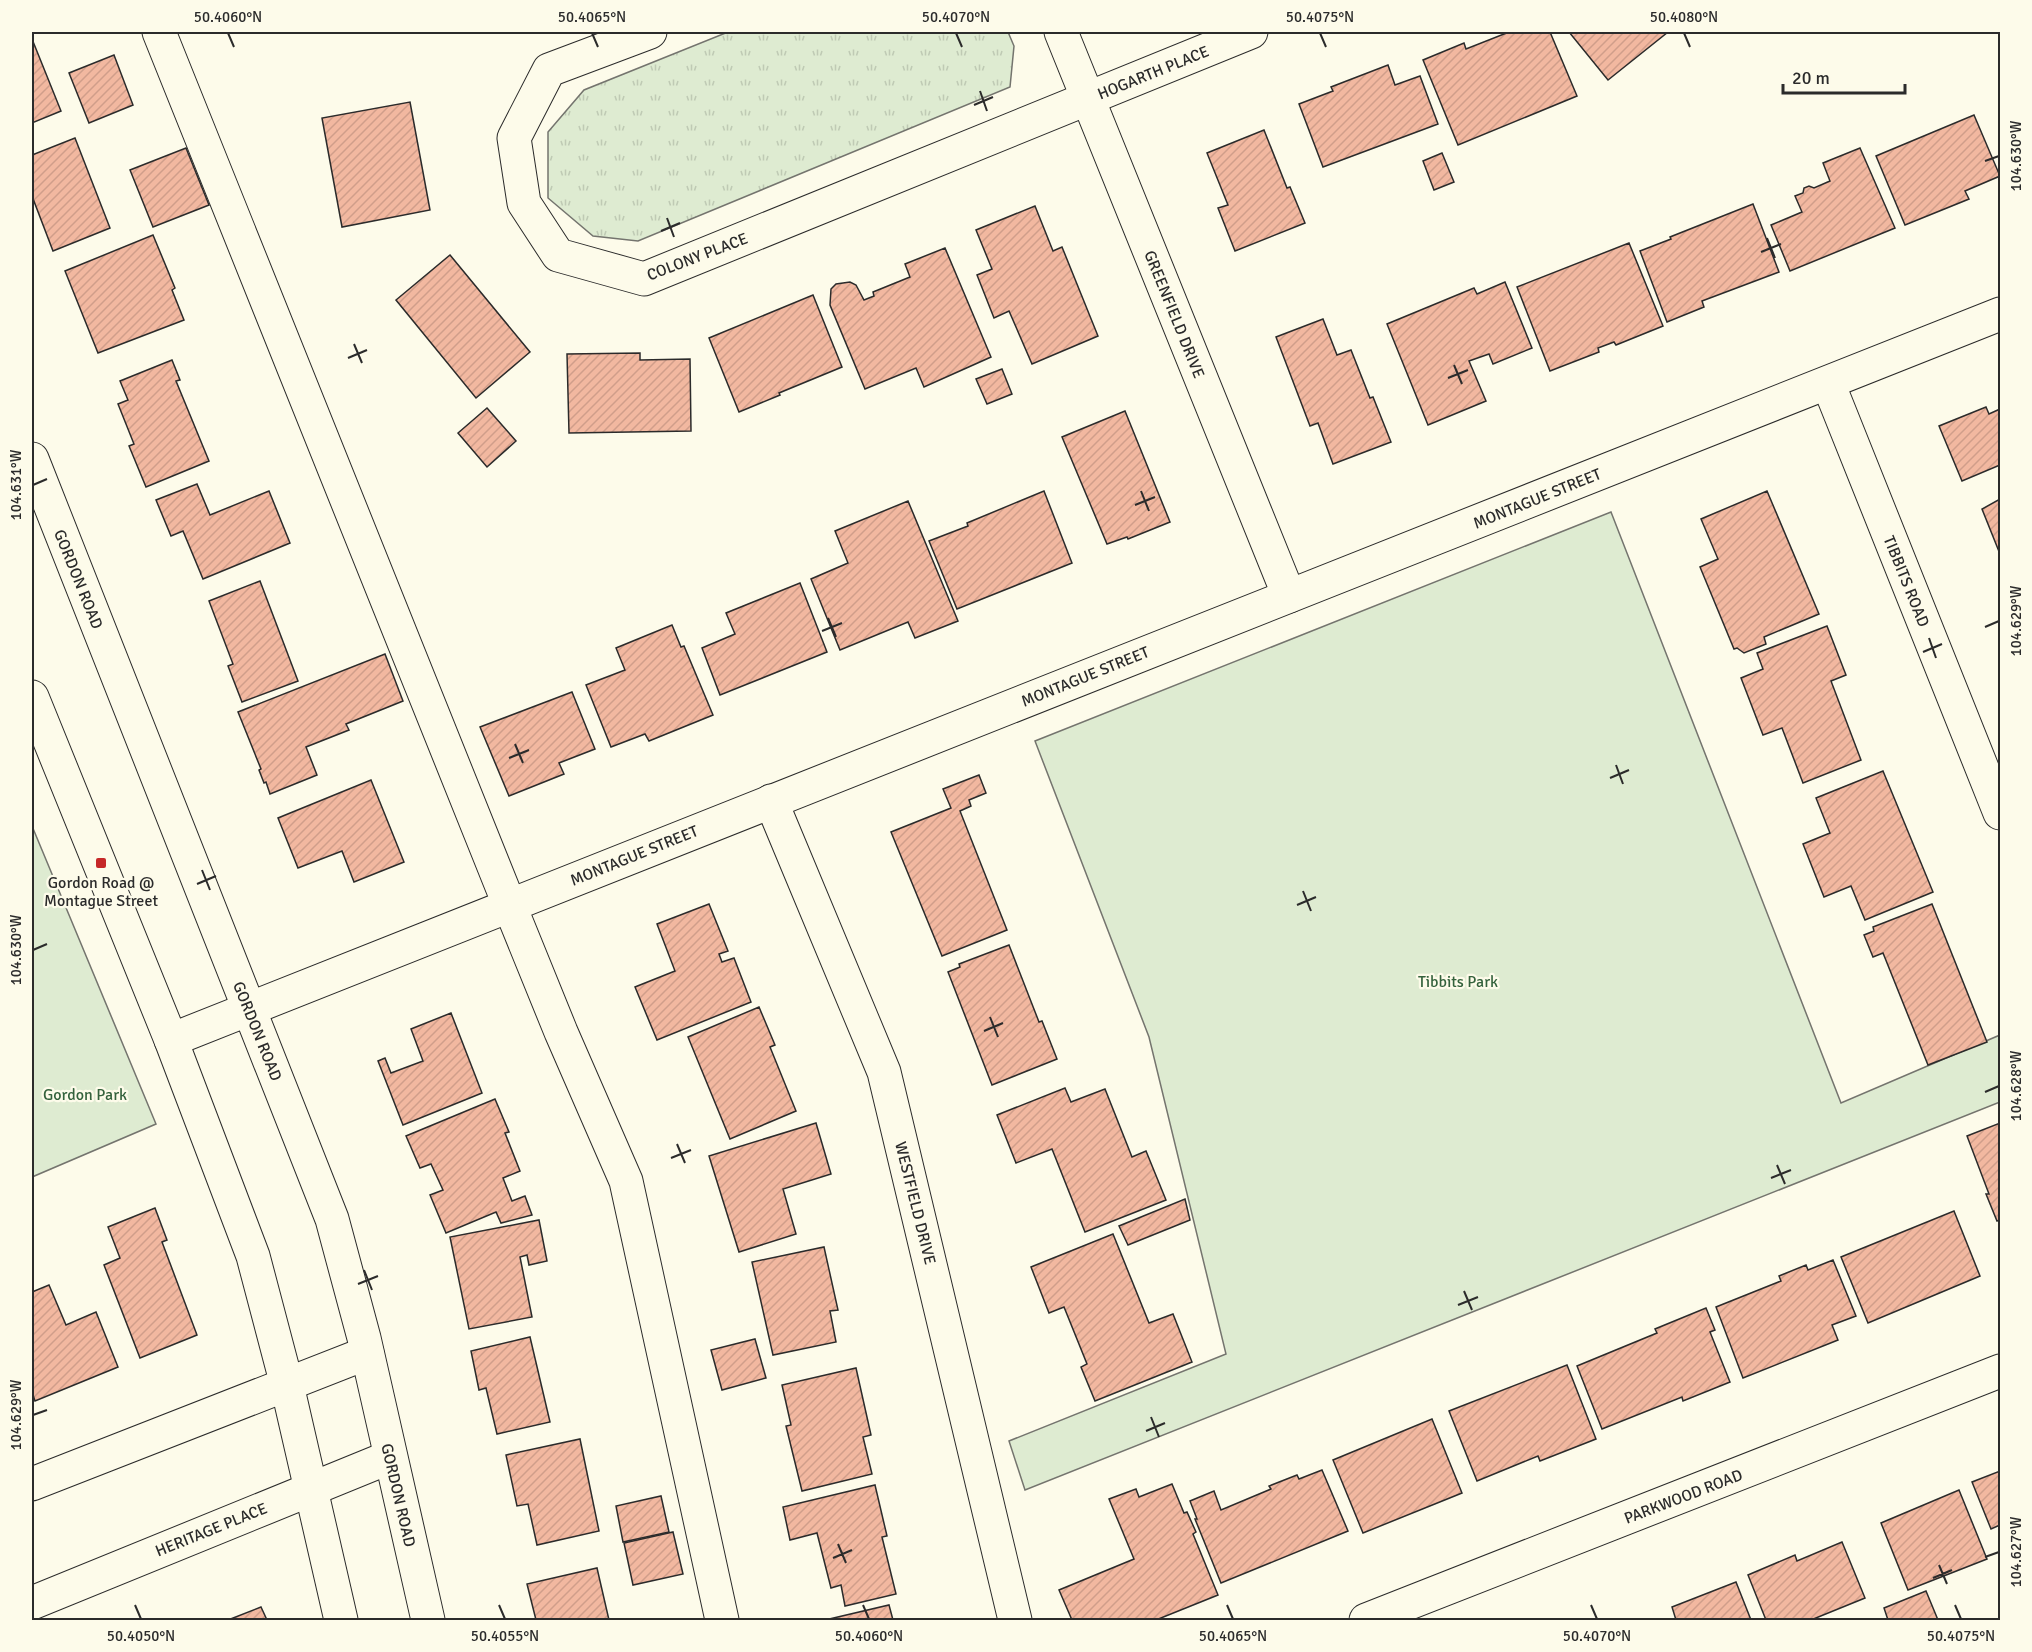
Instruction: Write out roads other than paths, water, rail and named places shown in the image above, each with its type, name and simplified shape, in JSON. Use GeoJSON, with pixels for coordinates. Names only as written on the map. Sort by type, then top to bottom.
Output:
{"type":"FeatureCollection","features":[{"type":"Feature","properties":{"kind":"street"},"geometry":{"type":"LineString","coordinates":[[159,32],[561,1032],[626,1181],[722,1620]]}},
{"type":"Feature","properties":{"kind":"street","name":"COLONY PLACE"},"geometry":{"type":"LineString","coordinates":[[650,32],[549,70],[514,138],[524,203],[558,255],[644,279],[1089,98]]}},
{"type":"Feature","properties":{"kind":"street","name":"GREENFIELD DRIVE"},"geometry":{"type":"LineString","coordinates":[[1061,32],[1289,596]]}},
{"type":"Feature","properties":{"kind":"street","name":"HOGARTH PLACE"},"geometry":{"type":"LineString","coordinates":[[1089,98],[1251,32]]}},
{"type":"Feature","properties":{"kind":"street","name":"MONTAGUE STREET"},"geometry":{"type":"LineString","coordinates":[[171,1040],[249,1007],[2001,314]]}},
{"type":"Feature","properties":{"kind":"street","name":"TIBBITS ROAD"},"geometry":{"type":"LineString","coordinates":[[1828,383],[2001,813]]}},
{"type":"Feature","properties":{"kind":"street","name":"GORDON ROAD"},"geometry":{"type":"LineString","coordinates":[[32,459],[332,1220],[367,1353],[428,1620]]}},
{"type":"Feature","properties":{"kind":"street"},"geometry":{"type":"LineString","coordinates":[[32,697],[171,1040],[253,1256],[311,1488],[341,1620]]}},
{"type":"Feature","properties":{"kind":"street","name":"WESTFIELD DRIVE"},"geometry":{"type":"LineString","coordinates":[[771,801],[884,1072],[1015,1620]]}},
{"type":"Feature","properties":{"kind":"street"},"geometry":{"type":"LineString","coordinates":[[32,1484],[367,1353]]}},
{"type":"Feature","properties":{"kind":"street","name":"PARKWOOD ROAD"},"geometry":{"type":"LineString","coordinates":[[1366,1620],[2001,1371]]}},
{"type":"Feature","properties":{"kind":"street","name":"HERITAGE PLACE"},"geometry":{"type":"LineString","coordinates":[[32,1603],[390,1457]]}},
{"type":"Feature","properties":{"kind":"place","name":"Gordon Road @ Montague Street"},"geometry":{"type":"Point","coordinates":[101,863]}},
{"type":"Feature","properties":{"kind":"park label","name":"Tibbits Park"},"geometry":{"type":"Point","coordinates":[1458,981]}},
{"type":"Feature","properties":{"kind":"park label","name":"Gordon Park"},"geometry":{"type":"Point","coordinates":[85,1094]}}]}
